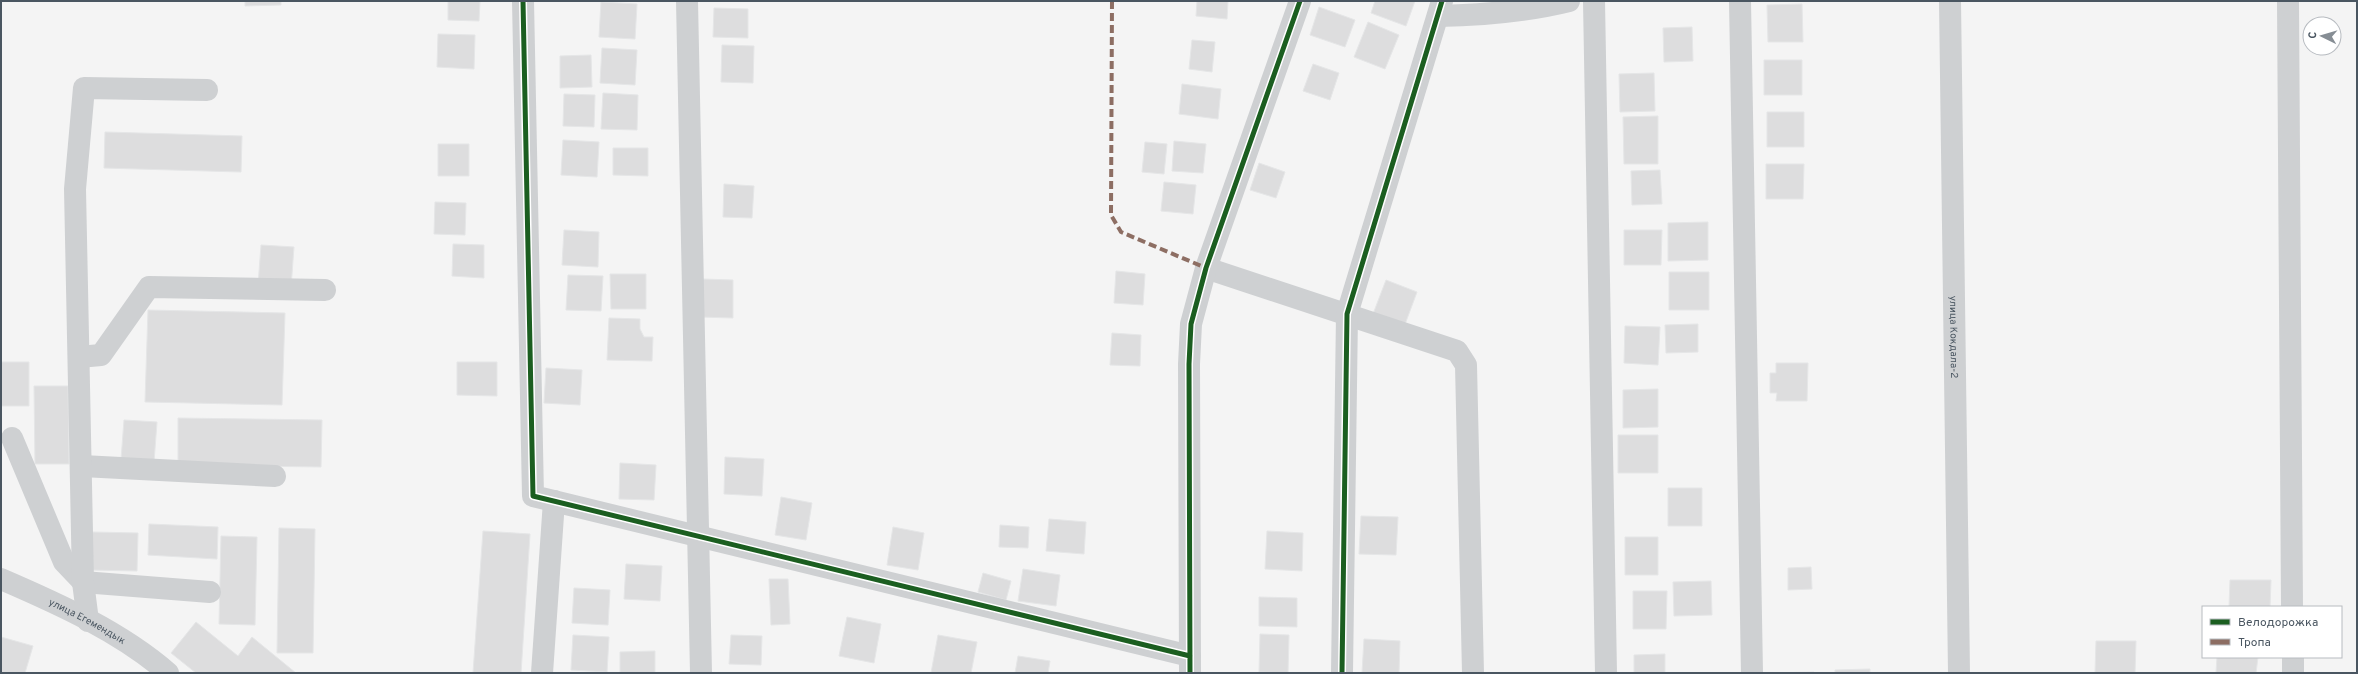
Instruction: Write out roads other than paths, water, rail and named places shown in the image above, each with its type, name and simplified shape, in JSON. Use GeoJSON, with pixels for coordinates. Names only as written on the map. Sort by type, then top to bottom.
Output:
{"type":"FeatureCollection","features":[{"type":"Feature","properties":{"kind":"street"},"geometry":{"type":"LineString","coordinates":[[523,1],[533,496],[698,536],[1190,664],[1189,364],[1192,324],[1206,268],[1300,1]]}},
{"type":"Feature","properties":{"kind":"street"},"geometry":{"type":"LineString","coordinates":[[687,1],[701,673]]}},
{"type":"Feature","properties":{"kind":"street"},"geometry":{"type":"LineString","coordinates":[[1342,673],[1347,314],[1440,8],[1488,14],[1535,10],[1568,1]]}},
{"type":"Feature","properties":{"kind":"street"},"geometry":{"type":"LineString","coordinates":[[1594,1],[1606,673]]}},
{"type":"Feature","properties":{"kind":"street"},"geometry":{"type":"LineString","coordinates":[[1740,1],[1752,673]]}},
{"type":"Feature","properties":{"kind":"street","name":"улица Кокдала-2"},"geometry":{"type":"LineString","coordinates":[[1950,1],[1958,673]]}},
{"type":"Feature","properties":{"kind":"street"},"geometry":{"type":"LineString","coordinates":[[2288,1],[2292,606]]}},
{"type":"Feature","properties":{"kind":"street"},"geometry":{"type":"LineString","coordinates":[[88,621],[84,582],[75,189],[84,88],[206,90]]}},
{"type":"Feature","properties":{"kind":"street"},"geometry":{"type":"LineString","coordinates":[[1206,268],[1457,350],[1466,365],[1473,673]]}},
{"type":"Feature","properties":{"kind":"street"},"geometry":{"type":"LineString","coordinates":[[79,357],[101,355],[149,287],[325,290]]}},
{"type":"Feature","properties":{"kind":"street"},"geometry":{"type":"LineString","coordinates":[[12,438],[64,562],[84,582],[210,592]]}},
{"type":"Feature","properties":{"kind":"street"},"geometry":{"type":"LineString","coordinates":[[82,466],[275,476]]}},
{"type":"Feature","properties":{"kind":"street"},"geometry":{"type":"LineString","coordinates":[[542,673],[554,501]]}},
{"type":"Feature","properties":{"kind":"street","name":"улица Егемендык"},"geometry":{"type":"LineString","coordinates":[[1,579],[48,599],[88,621],[131,646],[168,673]]}},
{"type":"Feature","properties":{"kind":"street"},"geometry":{"type":"LineString","coordinates":[[2293,658],[2293,673]]}}]}
